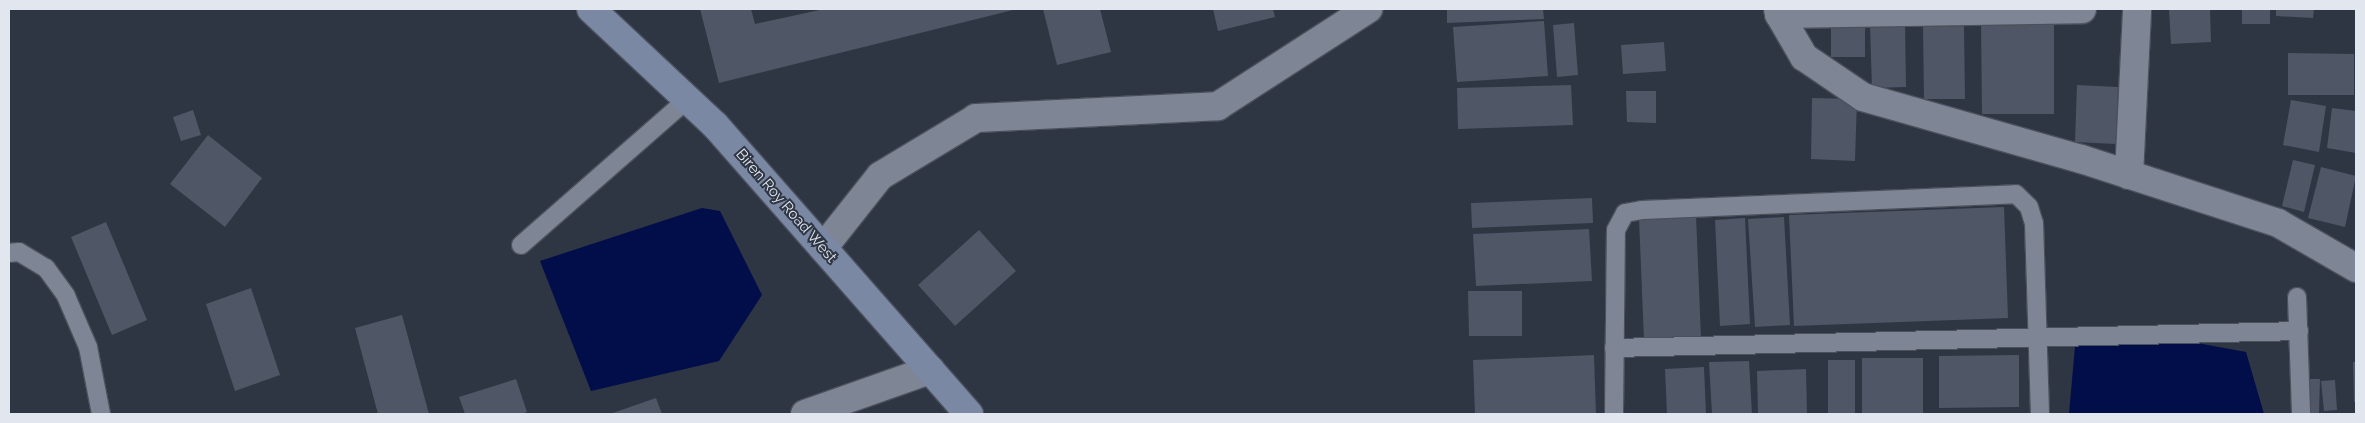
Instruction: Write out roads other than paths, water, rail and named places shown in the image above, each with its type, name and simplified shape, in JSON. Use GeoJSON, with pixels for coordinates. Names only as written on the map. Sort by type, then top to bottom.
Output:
{"type":"FeatureCollection","features":[{"type":"Feature","properties":{"kind":"main road","name":"Biren Roy Road West"},"geometry":{"type":"LineString","coordinates":[[591,9],[715,125],[969,414]]}},
{"type":"Feature","properties":{"kind":"street"},"geometry":{"type":"LineString","coordinates":[[823,248],[880,176],[976,118],[1218,106],[1368,9]]}},
{"type":"Feature","properties":{"kind":"street"},"geometry":{"type":"LineString","coordinates":[[2082,9],[1778,11],[1804,56],[1863,96],[2129,174],[2278,223],[2356,267]]}},
{"type":"Feature","properties":{"kind":"street"},"geometry":{"type":"LineString","coordinates":[[2129,174],[2137,9]]}},
{"type":"Feature","properties":{"kind":"street"},"geometry":{"type":"LineString","coordinates":[[805,414],[930,370]]}},
{"type":"Feature","properties":{"kind":"lane"},"geometry":{"type":"LineString","coordinates":[[521,245],[688,100]]}},
{"type":"Feature","properties":{"kind":"lane"},"geometry":{"type":"LineString","coordinates":[[1614,414],[1616,230],[1626,213],[1642,210],[2016,194],[2028,207],[2034,224],[2040,414]]}},
{"type":"Feature","properties":{"kind":"lane"},"geometry":{"type":"LineString","coordinates":[[9,253],[19,252],[46,268],[66,296],[88,346],[101,414]]}},
{"type":"Feature","properties":{"kind":"lane"},"geometry":{"type":"LineString","coordinates":[[2297,297],[2301,414]]}},
{"type":"Feature","properties":{"kind":"lane"},"geometry":{"type":"LineString","coordinates":[[1614,348],[2299,331]]}}]}
